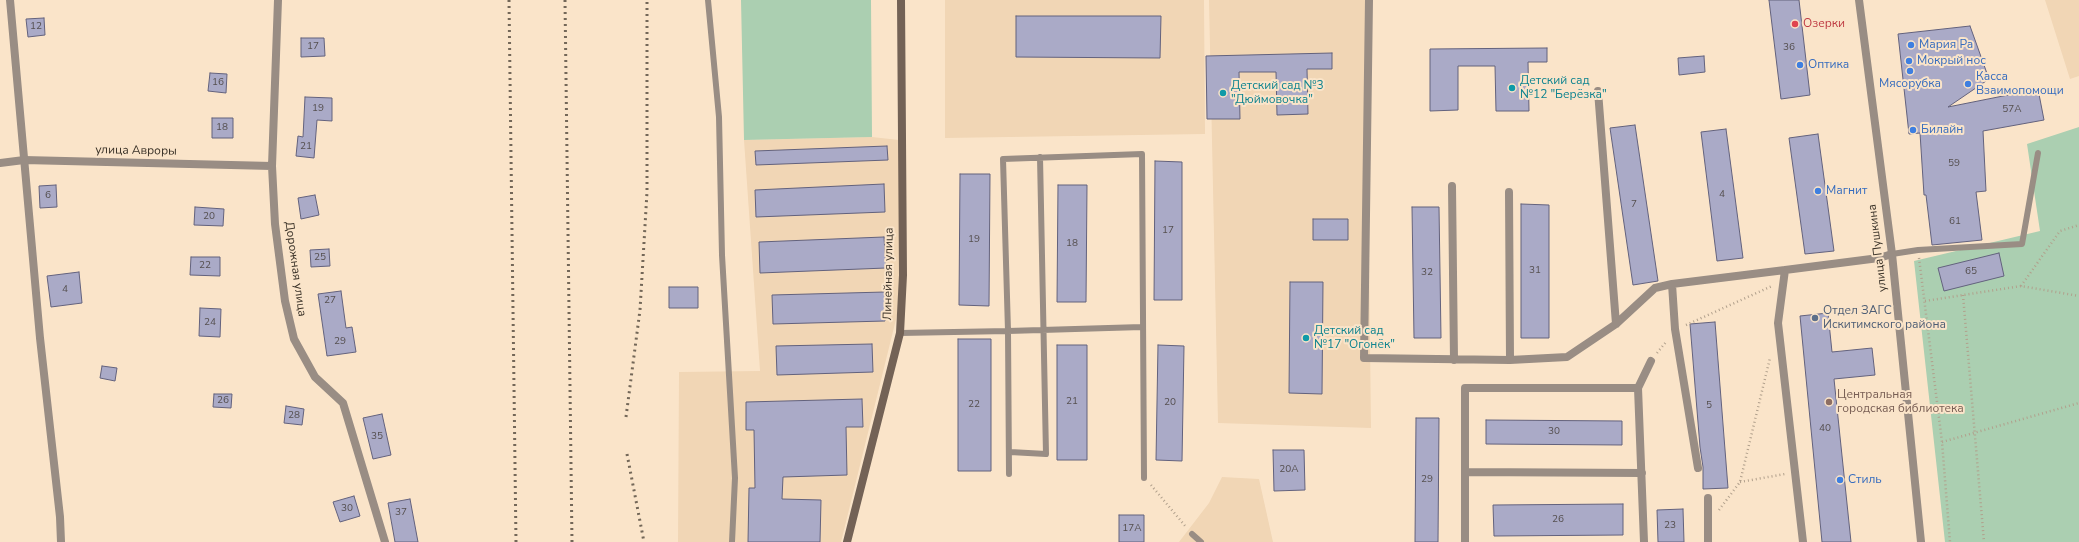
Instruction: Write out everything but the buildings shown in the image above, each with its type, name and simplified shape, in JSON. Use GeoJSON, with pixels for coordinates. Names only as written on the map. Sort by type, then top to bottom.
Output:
{"type":"FeatureCollection","features":[{"type":"Feature","properties":{"kind":"main road","name":"Линейная улица"},"geometry":{"type":"LineString","coordinates":[[847,542],[900,333],[903,275],[901,0]]}},
{"type":"Feature","properties":{"kind":"street"},"geometry":{"type":"LineString","coordinates":[[10,0],[40,338],[60,517],[61,542]]}},
{"type":"Feature","properties":{"kind":"street","name":"Дорожная улица"},"geometry":{"type":"LineString","coordinates":[[278,0],[272,166],[275,224],[284,293],[294,339],[315,377],[343,403],[385,542]]}},
{"type":"Feature","properties":{"kind":"street"},"geometry":{"type":"LineString","coordinates":[[1369,0],[1364,358],[1510,360],[1567,357],[1616,324],[1655,288],[1672,284],[1879,258],[1892,254]]}},
{"type":"Feature","properties":{"kind":"street","name":"улица Пушкина"},"geometry":{"type":"LineString","coordinates":[[1860,0],[1892,254],[1921,542]]}},
{"type":"Feature","properties":{"kind":"street"},"geometry":{"type":"LineString","coordinates":[[1598,91],[1616,324]]}},
{"type":"Feature","properties":{"kind":"street","name":"улица Авроры"},"geometry":{"type":"LineString","coordinates":[[0,163],[24,160],[272,166]]}},
{"type":"Feature","properties":{"kind":"street"},"geometry":{"type":"LineString","coordinates":[[1452,186],[1454,360]]}},
{"type":"Feature","properties":{"kind":"street"},"geometry":{"type":"LineString","coordinates":[[1509,192],[1510,360]]}},
{"type":"Feature","properties":{"kind":"street"},"geometry":{"type":"LineString","coordinates":[[1785,270],[1778,322],[1803,542]]}},
{"type":"Feature","properties":{"kind":"street"},"geometry":{"type":"LineString","coordinates":[[1672,284],[1675,329],[1698,468]]}},
{"type":"Feature","properties":{"kind":"street"},"geometry":{"type":"LineString","coordinates":[[1644,542],[1638,388],[1651,361]]}},
{"type":"Feature","properties":{"kind":"street"},"geometry":{"type":"LineString","coordinates":[[1465,542],[1465,388],[1638,388]]}},
{"type":"Feature","properties":{"kind":"street"},"geometry":{"type":"LineString","coordinates":[[1465,472],[1642,473]]}},
{"type":"Feature","properties":{"kind":"street"},"geometry":{"type":"LineString","coordinates":[[1708,498],[1708,542]]}},
{"type":"Feature","properties":{"kind":"lane"},"geometry":{"type":"LineString","coordinates":[[708,0],[719,117],[722,255],[735,478],[732,542]]}},
{"type":"Feature","properties":{"kind":"lane"},"geometry":{"type":"LineString","coordinates":[[1892,254],[1918,250],[2022,244],[2038,153]]}},
{"type":"Feature","properties":{"kind":"lane"},"geometry":{"type":"LineString","coordinates":[[1009,474],[1008,331],[1003,158],[1142,154],[1144,478]]}},
{"type":"Feature","properties":{"kind":"lane"},"geometry":{"type":"LineString","coordinates":[[1010,452],[1046,454],[1040,157]]}},
{"type":"Feature","properties":{"kind":"lane"},"geometry":{"type":"LineString","coordinates":[[900,333],[1142,327]]}},
{"type":"Feature","properties":{"kind":"lane"},"geometry":{"type":"LineString","coordinates":[[1192,534],[1201,542]]}},
{"type":"Feature","properties":{"kind":"path"},"geometry":{"type":"LineString","coordinates":[[2022,286],[2060,231],[2079,225]]}},
{"type":"Feature","properties":{"kind":"path"},"geometry":{"type":"LineString","coordinates":[[1918,250],[1942,442],[1950,542]]}},
{"type":"Feature","properties":{"kind":"path"},"geometry":{"type":"LineString","coordinates":[[1651,361],[1675,329],[1784,281]]}},
{"type":"Feature","properties":{"kind":"path"},"geometry":{"type":"LineString","coordinates":[[1925,301],[2022,286],[2079,296]]}},
{"type":"Feature","properties":{"kind":"path"},"geometry":{"type":"LineString","coordinates":[[1963,295],[1984,542]]}},
{"type":"Feature","properties":{"kind":"path"},"geometry":{"type":"LineString","coordinates":[[1708,524],[1740,482],[1771,353]]}},
{"type":"Feature","properties":{"kind":"path"},"geometry":{"type":"LineString","coordinates":[[1942,442],[2079,403]]}},
{"type":"Feature","properties":{"kind":"path"},"geometry":{"type":"LineString","coordinates":[[1740,482],[1796,472]]}},
{"type":"Feature","properties":{"kind":"path"},"geometry":{"type":"LineString","coordinates":[[1144,478],[1192,534]]}},
{"type":"Feature","properties":{"kind":"shaded area"},"geometry":{"type":"Polygon","coordinates":[[[945,0],[1204,0],[1205,134],[945,138],[945,0]]]}},
{"type":"Feature","properties":{"kind":"shaded area"},"geometry":{"type":"Polygon","coordinates":[[[1209,0],[1366,0],[1371,428],[1218,423],[1209,0]]]}},
{"type":"Feature","properties":{"kind":"shaded area"},"geometry":{"type":"Polygon","coordinates":[[[2045,0],[2079,0],[2079,76],[2070,79],[2045,0]]]}},
{"type":"Feature","properties":{"kind":"shaded area"},"geometry":{"type":"Polygon","coordinates":[[[872,137],[899,140],[901,299],[841,542],[678,542],[679,372],[760,371],[744,140],[872,137]]]}},
{"type":"Feature","properties":{"kind":"shaded area"},"geometry":{"type":"Polygon","coordinates":[[[1222,477],[1259,479],[1273,542],[1179,542],[1209,503],[1222,477]]]}},
{"type":"Feature","properties":{"kind":"green space"},"geometry":{"type":"Polygon","coordinates":[[[741,0],[871,0],[872,137],[744,140],[741,0]]]}},
{"type":"Feature","properties":{"kind":"green space"},"geometry":{"type":"Polygon","coordinates":[[[2079,127],[2079,542],[1945,542],[1914,261],[2040,231],[2027,144],[2079,127]]]}},
{"type":"Feature","properties":{"kind":"railway"},"geometry":{"type":"LineString","coordinates":[[509,0],[516,542]]}},
{"type":"Feature","properties":{"kind":"railway"},"geometry":{"type":"LineString","coordinates":[[565,0],[572,542]]}},
{"type":"Feature","properties":{"kind":"railway"},"geometry":{"type":"LineString","coordinates":[[626,417],[640,310],[647,192],[647,0]]}},
{"type":"Feature","properties":{"kind":"railway"},"geometry":{"type":"LineString","coordinates":[[627,454],[644,542]]}},
{"type":"Feature","properties":{"kind":"place","name":"Озерки"},"geometry":{"type":"Point","coordinates":[1795,24]}},
{"type":"Feature","properties":{"kind":"place","name":"Мария Ра"},"geometry":{"type":"Point","coordinates":[1911,45]}},
{"type":"Feature","properties":{"kind":"place","name":"Мокрый нос"},"geometry":{"type":"Point","coordinates":[1909,61]}},
{"type":"Feature","properties":{"kind":"place","name":"Оптика"},"geometry":{"type":"Point","coordinates":[1800,65]}},
{"type":"Feature","properties":{"kind":"place","name":"Мясорубка"},"geometry":{"type":"Point","coordinates":[1910,71]}},
{"type":"Feature","properties":{"kind":"place","name":"Касса Взаимопомощи"},"geometry":{"type":"Point","coordinates":[1968,84]}},
{"type":"Feature","properties":{"kind":"place","name":"Детский сад №12 \"Берёзка\""},"geometry":{"type":"Point","coordinates":[1512,88]}},
{"type":"Feature","properties":{"kind":"place","name":"Детский сад №3 \"Дюймовочка\""},"geometry":{"type":"Point","coordinates":[1223,93]}},
{"type":"Feature","properties":{"kind":"place","name":"Билайн"},"geometry":{"type":"Point","coordinates":[1913,130]}},
{"type":"Feature","properties":{"kind":"place","name":"Магнит"},"geometry":{"type":"Point","coordinates":[1818,191]}},
{"type":"Feature","properties":{"kind":"place","name":"Отдел ЗАГС Искитимского района"},"geometry":{"type":"Point","coordinates":[1815,318]}},
{"type":"Feature","properties":{"kind":"place","name":"Детский сад №17 \"Огонёк\""},"geometry":{"type":"Point","coordinates":[1306,338]}},
{"type":"Feature","properties":{"kind":"place","name":"Центральная городская библиотека"},"geometry":{"type":"Point","coordinates":[1829,402]}},
{"type":"Feature","properties":{"kind":"place","name":"Стиль"},"geometry":{"type":"Point","coordinates":[1840,480]}}]}
